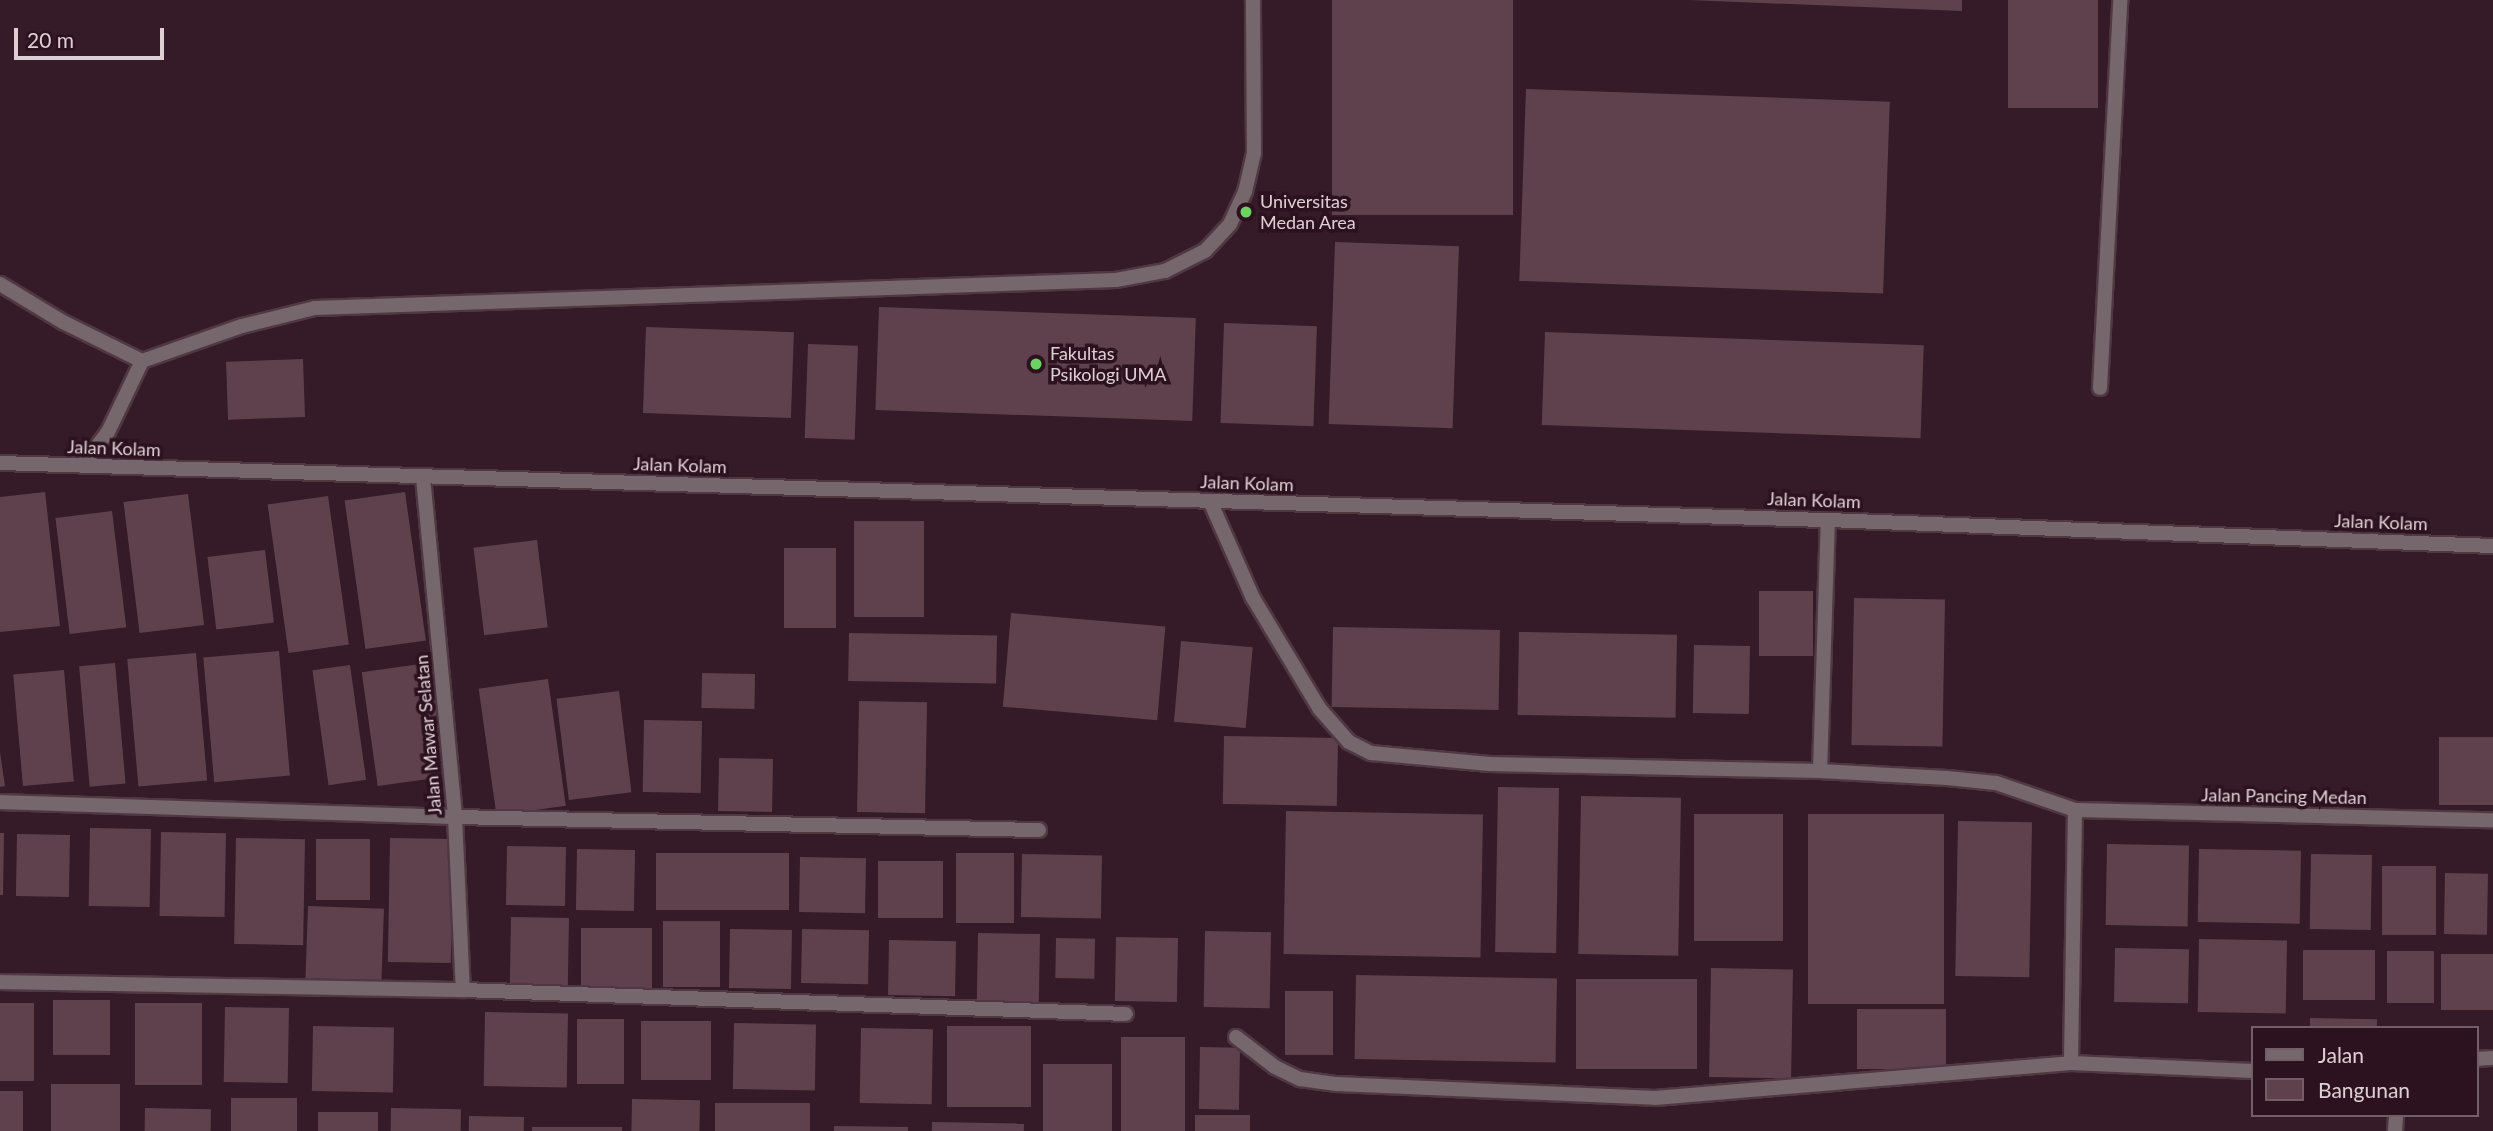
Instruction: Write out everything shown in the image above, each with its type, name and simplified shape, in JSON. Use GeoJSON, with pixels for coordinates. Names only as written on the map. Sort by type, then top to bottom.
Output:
{"type":"FeatureCollection","features":[{"type":"Feature","properties":{"kind":"street"},"geometry":{"type":"LineString","coordinates":[[82,466],[108,432],[142,361],[242,326],[314,308],[1116,280],[1165,271],[1205,251],[1230,224],[1245,192],[1254,153],[1253,0]]}},
{"type":"Feature","properties":{"kind":"street"},"geometry":{"type":"LineString","coordinates":[[2100,388],[2120,0]]}},
{"type":"Feature","properties":{"kind":"street"},"geometry":{"type":"LineString","coordinates":[[0,284],[63,322],[142,361]]}},
{"type":"Feature","properties":{"kind":"street","name":"Jalan Kolam"},"geometry":{"type":"LineString","coordinates":[[0,463],[1828,520],[2493,546]]}},
{"type":"Feature","properties":{"kind":"street","name":"Jalan Mawar Selatan"},"geometry":{"type":"LineString","coordinates":[[423,477],[455,817],[463,990]]}},
{"type":"Feature","properties":{"kind":"street","name":"Jalan Pancing Medan"},"geometry":{"type":"LineString","coordinates":[[1210,501],[1253,597],[1318,708],[1349,742],[1371,753],[1489,764],[1820,771],[1996,783],[2075,810],[2493,820]]}},
{"type":"Feature","properties":{"kind":"street"},"geometry":{"type":"LineString","coordinates":[[1820,771],[1828,520]]}},
{"type":"Feature","properties":{"kind":"street"},"geometry":{"type":"LineString","coordinates":[[0,802],[455,817],[1039,830]]}},
{"type":"Feature","properties":{"kind":"street"},"geometry":{"type":"LineString","coordinates":[[2071,1063],[2075,810]]}},
{"type":"Feature","properties":{"kind":"street"},"geometry":{"type":"LineString","coordinates":[[0,982],[463,990],[1126,1014]]}},
{"type":"Feature","properties":{"kind":"street"},"geometry":{"type":"LineString","coordinates":[[1236,1037],[1275,1067],[1300,1079],[1337,1084],[1655,1098],[2071,1063],[2252,1071]]}},
{"type":"Feature","properties":{"kind":"building"},"geometry":{"type":"Polygon","coordinates":[[[1332,0],[1513,0],[1513,215],[1332,215],[1332,0]]]}},
{"type":"Feature","properties":{"kind":"building"},"geometry":{"type":"Polygon","coordinates":[[[1689,0],[1962,0],[1962,11],[1689,0]]]}},
{"type":"Feature","properties":{"kind":"building"},"geometry":{"type":"Polygon","coordinates":[[[2008,0],[2098,0],[2098,108],[2008,108],[2008,0]]]}},
{"type":"Feature","properties":{"kind":"building"},"geometry":{"type":"Polygon","coordinates":[[[1526,89],[1890,102],[1883,294],[1519,281],[1526,89]]]}},
{"type":"Feature","properties":{"kind":"building"},"geometry":{"type":"Polygon","coordinates":[[[1335,242],[1459,246],[1453,428],[1329,424],[1335,242]]]}},
{"type":"Feature","properties":{"kind":"building","name":"Fakultas Psikologi UMA"},"geometry":{"type":"Polygon","coordinates":[[[879,307],[1196,318],[1192,421],[875,410],[879,307]]]}},
{"type":"Feature","properties":{"kind":"building"},"geometry":{"type":"Polygon","coordinates":[[[1224,323],[1317,326],[1313,426],[1221,423],[1224,323]]]}},
{"type":"Feature","properties":{"kind":"building"},"geometry":{"type":"Polygon","coordinates":[[[646,327],[794,332],[791,418],[643,413],[646,327]]]}},
{"type":"Feature","properties":{"kind":"building"},"geometry":{"type":"Polygon","coordinates":[[[1545,332],[1924,345],[1921,438],[1542,425],[1545,332]]]}},
{"type":"Feature","properties":{"kind":"building"},"geometry":{"type":"Polygon","coordinates":[[[808,344],[858,346],[855,440],[805,438],[808,344]]]}},
{"type":"Feature","properties":{"kind":"building"},"geometry":{"type":"Polygon","coordinates":[[[303,359],[305,417],[228,420],[226,362],[303,359]]]}},
{"type":"Feature","properties":{"kind":"building"},"geometry":{"type":"Polygon","coordinates":[[[45,492],[60,626],[0,632],[0,497],[45,492]]]}},
{"type":"Feature","properties":{"kind":"building"},"geometry":{"type":"Polygon","coordinates":[[[405,492],[426,641],[365,649],[345,500],[405,492]]]}},
{"type":"Feature","properties":{"kind":"building"},"geometry":{"type":"Polygon","coordinates":[[[188,494],[204,625],[140,633],[123,502],[188,494]]]}},
{"type":"Feature","properties":{"kind":"building"},"geometry":{"type":"Polygon","coordinates":[[[328,496],[349,645],[288,653],[268,504],[328,496]]]}},
{"type":"Feature","properties":{"kind":"building"},"geometry":{"type":"Polygon","coordinates":[[[112,511],[126,627],[70,634],[55,518],[112,511]]]}},
{"type":"Feature","properties":{"kind":"building"},"geometry":{"type":"Polygon","coordinates":[[[854,521],[924,521],[924,617],[854,617],[854,521]]]}},
{"type":"Feature","properties":{"kind":"building"},"geometry":{"type":"Polygon","coordinates":[[[537,540],[548,627],[484,635],[473,548],[537,540]]]}},
{"type":"Feature","properties":{"kind":"building"},"geometry":{"type":"Polygon","coordinates":[[[784,548],[836,548],[836,628],[784,628],[784,548]]]}},
{"type":"Feature","properties":{"kind":"building"},"geometry":{"type":"Polygon","coordinates":[[[265,550],[274,622],[216,630],[207,557],[265,550]]]}},
{"type":"Feature","properties":{"kind":"building"},"geometry":{"type":"Polygon","coordinates":[[[1759,591],[1813,591],[1813,656],[1759,656],[1759,591]]]}},
{"type":"Feature","properties":{"kind":"building"},"geometry":{"type":"Polygon","coordinates":[[[1854,598],[1945,600],[1942,747],[1851,745],[1854,598]]]}},
{"type":"Feature","properties":{"kind":"building"},"geometry":{"type":"Polygon","coordinates":[[[1011,613],[1165,627],[1157,720],[1003,707],[1011,613]]]}},
{"type":"Feature","properties":{"kind":"building"},"geometry":{"type":"Polygon","coordinates":[[[1333,627],[1500,630],[1499,710],[1332,707],[1333,627]]]}},
{"type":"Feature","properties":{"kind":"building"},"geometry":{"type":"Polygon","coordinates":[[[1519,632],[1677,635],[1676,718],[1518,715],[1519,632]]]}},
{"type":"Feature","properties":{"kind":"building"},"geometry":{"type":"Polygon","coordinates":[[[849,633],[997,636],[996,684],[848,681],[849,633]]]}},
{"type":"Feature","properties":{"kind":"building"},"geometry":{"type":"Polygon","coordinates":[[[1181,641],[1253,647],[1246,728],[1174,722],[1181,641]]]}},
{"type":"Feature","properties":{"kind":"building"},"geometry":{"type":"Polygon","coordinates":[[[1694,645],[1750,646],[1749,714],[1693,713],[1694,645]]]}},
{"type":"Feature","properties":{"kind":"building"},"geometry":{"type":"Polygon","coordinates":[[[279,651],[290,776],[214,782],[203,658],[279,651]]]}},
{"type":"Feature","properties":{"kind":"building"},"geometry":{"type":"Polygon","coordinates":[[[196,653],[207,781],[138,787],[127,659],[196,653]]]}},
{"type":"Feature","properties":{"kind":"building"},"geometry":{"type":"Polygon","coordinates":[[[434,662],[450,776],[378,786],[362,672],[434,662]]]}},
{"type":"Feature","properties":{"kind":"building"},"geometry":{"type":"Polygon","coordinates":[[[115,663],[126,784],[90,787],[79,666],[115,663]]]}},
{"type":"Feature","properties":{"kind":"building"},"geometry":{"type":"Polygon","coordinates":[[[350,665],[366,780],[329,785],[312,670],[350,665]]]}},
{"type":"Feature","properties":{"kind":"building"},"geometry":{"type":"Polygon","coordinates":[[[64,670],[74,782],[23,786],[13,674],[64,670]]]}},
{"type":"Feature","properties":{"kind":"building"},"geometry":{"type":"Polygon","coordinates":[[[702,673],[755,674],[754,709],[701,708],[702,673]]]}},
{"type":"Feature","properties":{"kind":"building"},"geometry":{"type":"Polygon","coordinates":[[[548,679],[566,806],[496,815],[479,689],[548,679]]]}},
{"type":"Feature","properties":{"kind":"building"},"geometry":{"type":"Polygon","coordinates":[[[619,691],[631,792],[569,800],[556,699],[619,691]]]}},
{"type":"Feature","properties":{"kind":"building"},"geometry":{"type":"Polygon","coordinates":[[[859,701],[927,702],[925,813],[857,812],[859,701]]]}},
{"type":"Feature","properties":{"kind":"building"},"geometry":{"type":"Polygon","coordinates":[[[644,720],[702,721],[701,793],[643,792],[644,720]]]}},
{"type":"Feature","properties":{"kind":"building"},"geometry":{"type":"Polygon","coordinates":[[[1224,736],[1338,738],[1337,806],[1223,804],[1224,736]]]}},
{"type":"Feature","properties":{"kind":"building"},"geometry":{"type":"Polygon","coordinates":[[[2439,737],[2493,737],[2493,805],[2439,805],[2439,737]]]}},
{"type":"Feature","properties":{"kind":"building"},"geometry":{"type":"Polygon","coordinates":[[[0,752],[5,786],[0,787],[0,752]]]}},
{"type":"Feature","properties":{"kind":"building"},"geometry":{"type":"Polygon","coordinates":[[[719,758],[773,759],[772,812],[718,811],[719,758]]]}},
{"type":"Feature","properties":{"kind":"building"},"geometry":{"type":"Polygon","coordinates":[[[1498,787],[1559,788],[1556,953],[1495,952],[1498,787]]]}},
{"type":"Feature","properties":{"kind":"building"},"geometry":{"type":"Polygon","coordinates":[[[1581,796],[1681,798],[1678,956],[1578,954],[1581,796]]]}},
{"type":"Feature","properties":{"kind":"building"},"geometry":{"type":"Polygon","coordinates":[[[1286,811],[1483,814],[1480,957],[1284,954],[1286,811]]]}},
{"type":"Feature","properties":{"kind":"building"},"geometry":{"type":"Polygon","coordinates":[[[1694,814],[1783,814],[1783,941],[1694,941],[1694,814]]]}},
{"type":"Feature","properties":{"kind":"building"},"geometry":{"type":"Polygon","coordinates":[[[1808,814],[1944,814],[1944,1004],[1808,1004],[1808,814]]]}},
{"type":"Feature","properties":{"kind":"building"},"geometry":{"type":"Polygon","coordinates":[[[1958,821],[2032,822],[2029,977],[1955,976],[1958,821]]]}},
{"type":"Feature","properties":{"kind":"building"},"geometry":{"type":"Polygon","coordinates":[[[90,828],[151,829],[150,907],[89,906],[90,828]]]}},
{"type":"Feature","properties":{"kind":"building"},"geometry":{"type":"Polygon","coordinates":[[[161,832],[226,833],[225,917],[160,916],[161,832]]]}},
{"type":"Feature","properties":{"kind":"building"},"geometry":{"type":"Polygon","coordinates":[[[0,833],[4,833],[3,895],[0,895],[0,833]]]}},
{"type":"Feature","properties":{"kind":"building"},"geometry":{"type":"Polygon","coordinates":[[[17,834],[70,835],[69,897],[16,896],[17,834]]]}},
{"type":"Feature","properties":{"kind":"building"},"geometry":{"type":"Polygon","coordinates":[[[236,838],[305,839],[303,945],[234,944],[236,838]]]}},
{"type":"Feature","properties":{"kind":"building"},"geometry":{"type":"Polygon","coordinates":[[[390,838],[453,839],[451,963],[388,962],[390,838]]]}},
{"type":"Feature","properties":{"kind":"building"},"geometry":{"type":"Polygon","coordinates":[[[316,839],[370,839],[370,900],[316,900],[316,839]]]}},
{"type":"Feature","properties":{"kind":"building"},"geometry":{"type":"Polygon","coordinates":[[[2107,844],[2189,845],[2188,926],[2106,925],[2107,844]]]}},
{"type":"Feature","properties":{"kind":"building"},"geometry":{"type":"Polygon","coordinates":[[[507,846],[566,847],[565,906],[506,905],[507,846]]]}},
{"type":"Feature","properties":{"kind":"building"},"geometry":{"type":"Polygon","coordinates":[[[577,849],[635,850],[634,911],[576,910],[577,849]]]}},
{"type":"Feature","properties":{"kind":"building"},"geometry":{"type":"Polygon","coordinates":[[[2199,849],[2301,851],[2300,924],[2198,922],[2199,849]]]}},
{"type":"Feature","properties":{"kind":"building"},"geometry":{"type":"Polygon","coordinates":[[[656,853],[789,853],[789,910],[656,910],[656,853]]]}},
{"type":"Feature","properties":{"kind":"building"},"geometry":{"type":"Polygon","coordinates":[[[956,853],[1014,853],[1014,923],[956,923],[956,853]]]}},
{"type":"Feature","properties":{"kind":"building"},"geometry":{"type":"Polygon","coordinates":[[[1022,854],[1102,855],[1101,918],[1021,917],[1022,854]]]}},
{"type":"Feature","properties":{"kind":"building"},"geometry":{"type":"Polygon","coordinates":[[[2311,854],[2372,855],[2371,930],[2310,929],[2311,854]]]}},
{"type":"Feature","properties":{"kind":"building"},"geometry":{"type":"Polygon","coordinates":[[[800,857],[866,858],[865,913],[799,912],[800,857]]]}},
{"type":"Feature","properties":{"kind":"building"},"geometry":{"type":"Polygon","coordinates":[[[878,861],[943,861],[943,918],[878,918],[878,861]]]}},
{"type":"Feature","properties":{"kind":"building"},"geometry":{"type":"Polygon","coordinates":[[[2382,866],[2436,866],[2436,935],[2382,935],[2382,866]]]}},
{"type":"Feature","properties":{"kind":"building"},"geometry":{"type":"Polygon","coordinates":[[[2445,873],[2488,874],[2487,935],[2444,934],[2445,873]]]}},
{"type":"Feature","properties":{"kind":"building"},"geometry":{"type":"Polygon","coordinates":[[[308,906],[384,909],[381,981],[305,978],[308,906]]]}},
{"type":"Feature","properties":{"kind":"building"},"geometry":{"type":"Polygon","coordinates":[[[511,917],[569,918],[568,986],[510,985],[511,917]]]}},
{"type":"Feature","properties":{"kind":"building"},"geometry":{"type":"Polygon","coordinates":[[[663,921],[720,921],[720,987],[663,987],[663,921]]]}},
{"type":"Feature","properties":{"kind":"building"},"geometry":{"type":"Polygon","coordinates":[[[581,928],[652,928],[652,991],[581,991],[581,928]]]}},
{"type":"Feature","properties":{"kind":"building"},"geometry":{"type":"Polygon","coordinates":[[[730,929],[792,930],[791,989],[729,988],[730,929]]]}},
{"type":"Feature","properties":{"kind":"building"},"geometry":{"type":"Polygon","coordinates":[[[802,929],[869,930],[868,984],[801,983],[802,929]]]}},
{"type":"Feature","properties":{"kind":"building"},"geometry":{"type":"Polygon","coordinates":[[[1205,931],[1271,932],[1270,1008],[1204,1007],[1205,931]]]}},
{"type":"Feature","properties":{"kind":"building"},"geometry":{"type":"Polygon","coordinates":[[[978,933],[1040,934],[1039,1003],[977,1002],[978,933]]]}},
{"type":"Feature","properties":{"kind":"building"},"geometry":{"type":"Polygon","coordinates":[[[1116,937],[1178,938],[1177,1002],[1115,1001],[1116,937]]]}},
{"type":"Feature","properties":{"kind":"building"},"geometry":{"type":"Polygon","coordinates":[[[1056,938],[1095,939],[1094,979],[1055,978],[1056,938]]]}},
{"type":"Feature","properties":{"kind":"building"},"geometry":{"type":"Polygon","coordinates":[[[2199,939],[2287,941],[2286,1014],[2198,1012],[2199,939]]]}},
{"type":"Feature","properties":{"kind":"building"},"geometry":{"type":"Polygon","coordinates":[[[889,940],[956,941],[955,996],[888,995],[889,940]]]}},
{"type":"Feature","properties":{"kind":"building"},"geometry":{"type":"Polygon","coordinates":[[[2115,948],[2189,949],[2188,1003],[2114,1002],[2115,948]]]}},
{"type":"Feature","properties":{"kind":"building"},"geometry":{"type":"Polygon","coordinates":[[[2303,950],[2375,950],[2375,1000],[2303,1000],[2303,950]]]}},
{"type":"Feature","properties":{"kind":"building"},"geometry":{"type":"Polygon","coordinates":[[[2387,951],[2434,951],[2434,1003],[2387,1003],[2387,951]]]}},
{"type":"Feature","properties":{"kind":"building"},"geometry":{"type":"Polygon","coordinates":[[[2441,954],[2493,954],[2493,1010],[2441,1010],[2441,954]]]}},
{"type":"Feature","properties":{"kind":"building"},"geometry":{"type":"Polygon","coordinates":[[[1711,968],[1793,969],[1791,1078],[1709,1077],[1711,968]]]}},
{"type":"Feature","properties":{"kind":"building"},"geometry":{"type":"Polygon","coordinates":[[[1356,975],[1557,979],[1556,1062],[1355,1059],[1356,975]]]}},
{"type":"Feature","properties":{"kind":"building"},"geometry":{"type":"Polygon","coordinates":[[[1576,979],[1697,979],[1697,1069],[1576,1069],[1576,979]]]}},
{"type":"Feature","properties":{"kind":"building"},"geometry":{"type":"Polygon","coordinates":[[[1285,991],[1333,991],[1333,1055],[1285,1055],[1285,991]]]}},
{"type":"Feature","properties":{"kind":"building"},"geometry":{"type":"Polygon","coordinates":[[[53,1000],[110,1000],[110,1055],[53,1055],[53,1000]]]}},
{"type":"Feature","properties":{"kind":"building"},"geometry":{"type":"Polygon","coordinates":[[[0,1003],[34,1003],[34,1081],[0,1081],[0,1003]]]}},
{"type":"Feature","properties":{"kind":"building"},"geometry":{"type":"Polygon","coordinates":[[[135,1003],[202,1003],[202,1085],[135,1085],[135,1003]]]}},
{"type":"Feature","properties":{"kind":"building"},"geometry":{"type":"Polygon","coordinates":[[[225,1007],[289,1008],[288,1083],[224,1082],[225,1007]]]}},
{"type":"Feature","properties":{"kind":"building"},"geometry":{"type":"Polygon","coordinates":[[[1857,1009],[1946,1009],[1946,1069],[1857,1069],[1857,1009]]]}},
{"type":"Feature","properties":{"kind":"building"},"geometry":{"type":"Polygon","coordinates":[[[485,1012],[568,1013],[567,1087],[484,1086],[485,1012]]]}},
{"type":"Feature","properties":{"kind":"building"},"geometry":{"type":"Polygon","coordinates":[[[2310,1018],[2377,1019],[2377,1026],[2310,1026],[2310,1018]]]}},
{"type":"Feature","properties":{"kind":"building"},"geometry":{"type":"Polygon","coordinates":[[[577,1019],[624,1019],[624,1084],[577,1084],[577,1019]]]}},
{"type":"Feature","properties":{"kind":"building"},"geometry":{"type":"Polygon","coordinates":[[[641,1021],[711,1021],[711,1080],[641,1080],[641,1021]]]}},
{"type":"Feature","properties":{"kind":"building"},"geometry":{"type":"Polygon","coordinates":[[[734,1023],[816,1024],[815,1090],[733,1089],[734,1023]]]}},
{"type":"Feature","properties":{"kind":"building"},"geometry":{"type":"Polygon","coordinates":[[[313,1026],[394,1027],[393,1092],[312,1091],[313,1026]]]}},
{"type":"Feature","properties":{"kind":"building"},"geometry":{"type":"Polygon","coordinates":[[[947,1026],[1031,1026],[1031,1107],[947,1107],[947,1026]]]}},
{"type":"Feature","properties":{"kind":"building"},"geometry":{"type":"Polygon","coordinates":[[[861,1028],[933,1029],[932,1104],[860,1103],[861,1028]]]}},
{"type":"Feature","properties":{"kind":"building"},"geometry":{"type":"Polygon","coordinates":[[[1121,1037],[1185,1037],[1185,1131],[1121,1131],[1121,1037]]]}},
{"type":"Feature","properties":{"kind":"building"},"geometry":{"type":"Polygon","coordinates":[[[1200,1047],[1240,1048],[1239,1110],[1199,1109],[1200,1047]]]}},
{"type":"Feature","properties":{"kind":"building"},"geometry":{"type":"Polygon","coordinates":[[[1043,1064],[1112,1064],[1112,1131],[1043,1131],[1043,1064]]]}},
{"type":"Feature","properties":{"kind":"building"},"geometry":{"type":"Polygon","coordinates":[[[51,1084],[120,1084],[120,1131],[51,1131],[51,1084]]]}},
{"type":"Feature","properties":{"kind":"building"},"geometry":{"type":"Polygon","coordinates":[[[0,1091],[23,1091],[23,1131],[0,1131],[0,1091]]]}},
{"type":"Feature","properties":{"kind":"building"},"geometry":{"type":"Polygon","coordinates":[[[231,1098],[297,1098],[297,1131],[231,1131],[231,1098]]]}},
{"type":"Feature","properties":{"kind":"building"},"geometry":{"type":"Polygon","coordinates":[[[632,1099],[700,1100],[699,1131],[631,1131],[632,1099]]]}},
{"type":"Feature","properties":{"kind":"building"},"geometry":{"type":"Polygon","coordinates":[[[715,1103],[810,1103],[810,1131],[715,1131],[715,1103]]]}},
{"type":"Feature","properties":{"kind":"building"},"geometry":{"type":"Polygon","coordinates":[[[145,1108],[211,1109],[211,1131],[145,1131],[145,1108]]]}},
{"type":"Feature","properties":{"kind":"building"},"geometry":{"type":"Polygon","coordinates":[[[391,1108],[461,1109],[461,1131],[391,1131],[391,1108]]]}},
{"type":"Feature","properties":{"kind":"building"},"geometry":{"type":"Polygon","coordinates":[[[318,1112],[378,1112],[378,1131],[318,1131],[318,1112]]]}},
{"type":"Feature","properties":{"kind":"building"},"geometry":{"type":"Polygon","coordinates":[[[1195,1115],[1250,1115],[1250,1131],[1195,1131],[1195,1115]]]}},
{"type":"Feature","properties":{"kind":"building"},"geometry":{"type":"Polygon","coordinates":[[[469,1116],[524,1117],[524,1131],[469,1131],[469,1116]]]}},
{"type":"Feature","properties":{"kind":"building"},"geometry":{"type":"Polygon","coordinates":[[[932,1122],[1024,1124],[1024,1131],[932,1131],[932,1122]]]}},
{"type":"Feature","properties":{"kind":"building"},"geometry":{"type":"Polygon","coordinates":[[[834,1126],[908,1127],[908,1131],[834,1131],[834,1126]]]}},
{"type":"Feature","properties":{"kind":"building"},"geometry":{"type":"Polygon","coordinates":[[[532,1127],[622,1127],[622,1131],[532,1131],[532,1127]]]}},
{"type":"Feature","properties":{"kind":"place","name":"Universitas Medan Area"},"geometry":{"type":"Point","coordinates":[1246,212]}},
{"type":"Feature","properties":{"kind":"place","name":"Fakultas Psikologi UMA"},"geometry":{"type":"Point","coordinates":[1036,364]}}]}
